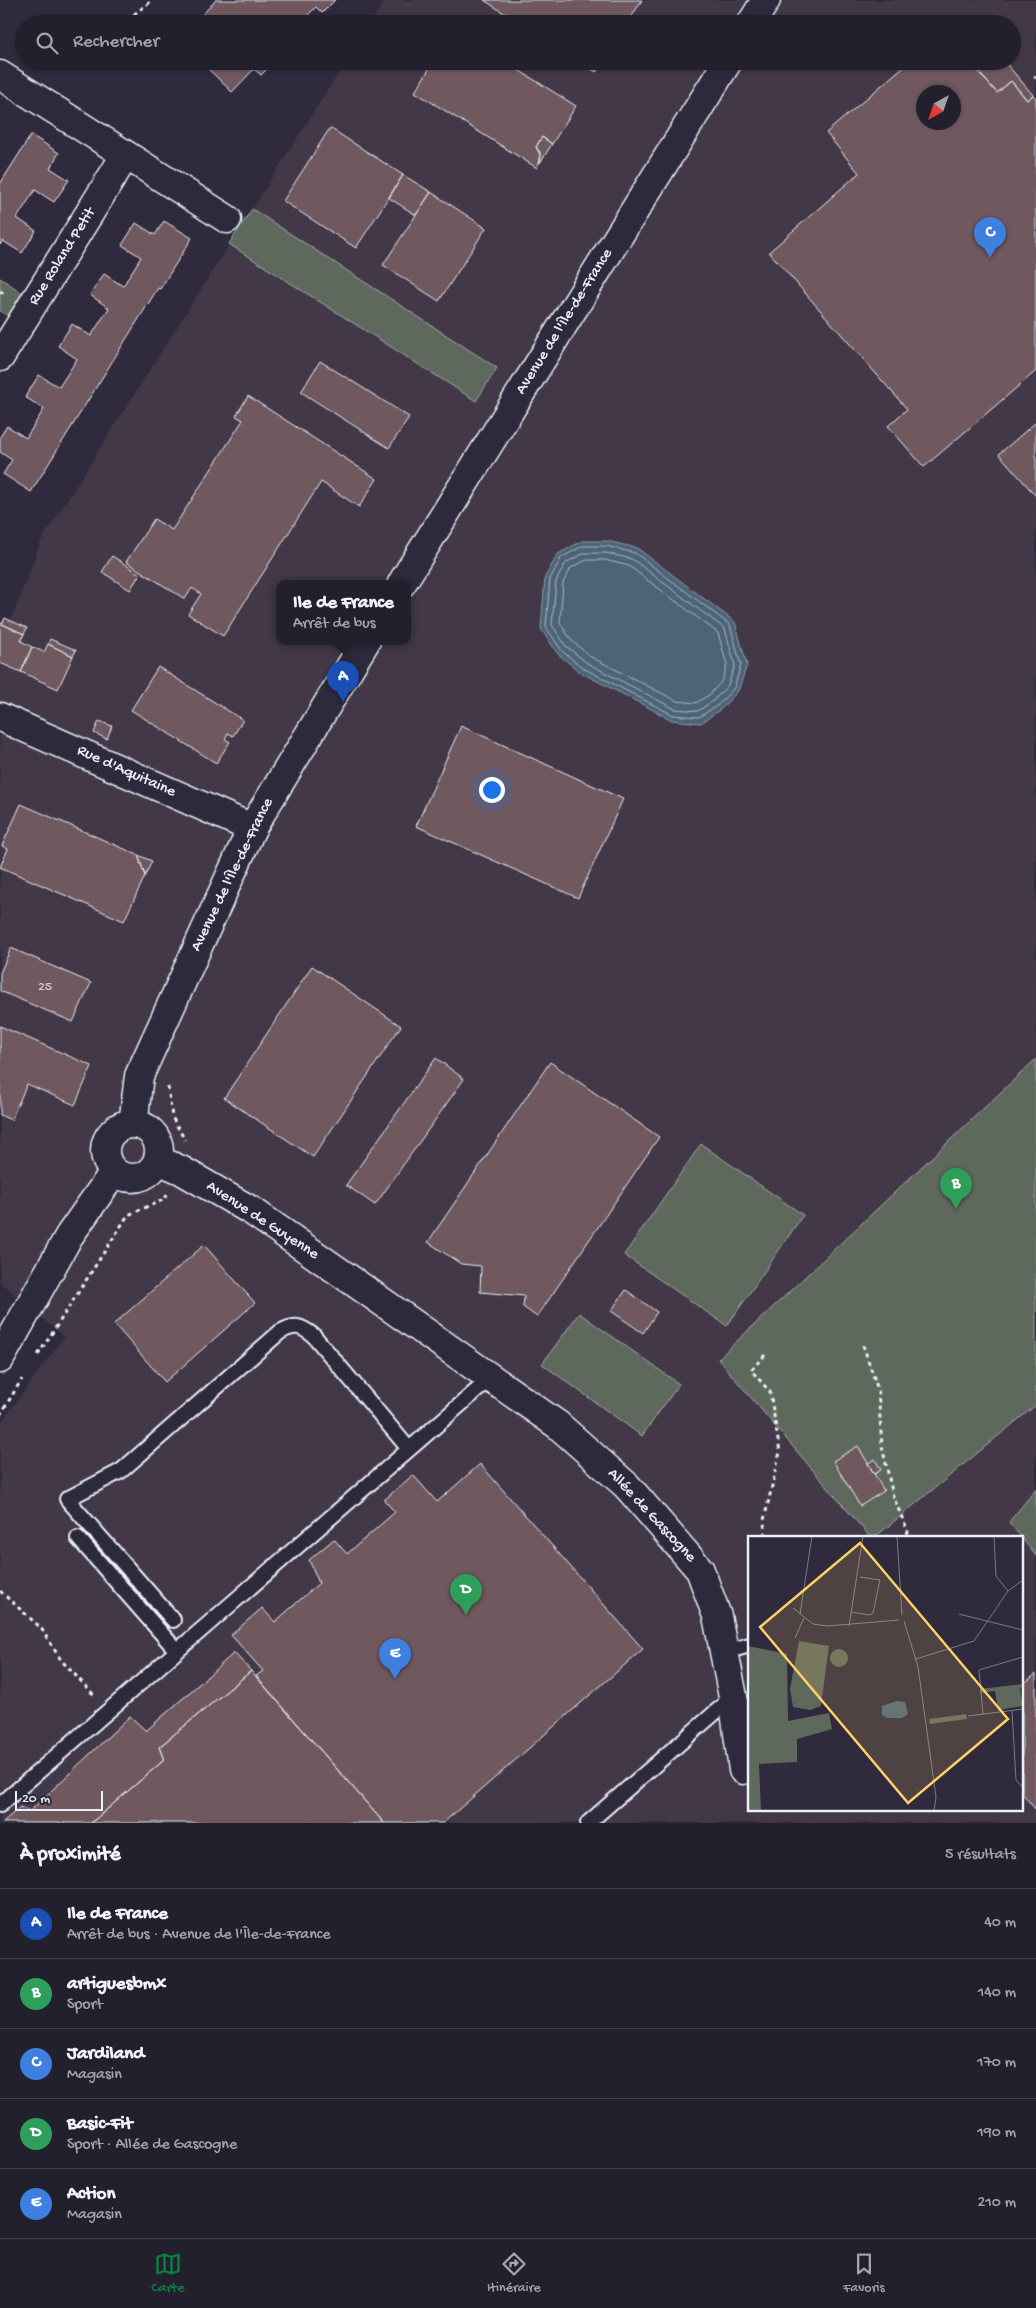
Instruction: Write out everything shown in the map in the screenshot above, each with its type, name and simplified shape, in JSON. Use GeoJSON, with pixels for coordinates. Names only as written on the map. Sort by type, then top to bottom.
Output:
{"type":"FeatureCollection","features":[{"type":"Feature","properties":{"kind":"street"},"geometry":{"type":"LineString","coordinates":[[757,15],[766,0]]}},
{"type":"Feature","properties":{"kind":"street","name":"Avenue de l'Île-de-France"},"geometry":{"type":"LineString","coordinates":[[404,580],[722,70]]}},
{"type":"Feature","properties":{"kind":"street"},"geometry":{"type":"LineString","coordinates":[[0,75],[227,219]]}},
{"type":"Feature","properties":{"kind":"street","name":"Rue Roland Petit"},"geometry":{"type":"LineString","coordinates":[[0,357],[126,156]]}},
{"type":"Feature","properties":{"kind":"street","name":"Avenue de l'Île-de-France"},"geometry":{"type":"LineString","coordinates":[[133,1124],[138,1076],[252,828],[364,645]]}},
{"type":"Feature","properties":{"kind":"street","name":"Rue d'Aquitaine"},"geometry":{"type":"LineString","coordinates":[[0,717],[252,828]]}},
{"type":"Feature","properties":{"kind":"street"},"geometry":{"type":"LineString","coordinates":[[133,1124],[141,1126],[154,1136],[169,1165],[154,1168],[139,1178],[122,1177],[114,1172],[105,1158],[106,1141],[117,1128],[133,1124]]}},
{"type":"Feature","properties":{"kind":"street","name":"Avenue de Guyenne"},"geometry":{"type":"LineString","coordinates":[[169,1165],[252,1212],[364,1288]]}},
{"type":"Feature","properties":{"kind":"street"},"geometry":{"type":"LineString","coordinates":[[0,1359],[69,1236],[114,1172]]}},
{"type":"Feature","properties":{"kind":"street","name":"Allée de Gascogne"},"geometry":{"type":"LineString","coordinates":[[364,1288],[558,1425],[627,1486],[700,1570],[717,1616],[733,1697],[743,1770]]}},
{"type":"Feature","properties":{"kind":"lane"},"geometry":{"type":"LineString","coordinates":[[173,1620],[67,1500],[120,1471],[280,1332],[291,1326],[304,1328],[314,1336],[409,1449]]}},
{"type":"Feature","properties":{"kind":"lane"},"geometry":{"type":"LineString","coordinates":[[0,1805],[491,1378]]}},
{"type":"Feature","properties":{"kind":"lane"},"geometry":{"type":"LineString","coordinates":[[78,1538],[177,1651]]}},
{"type":"Feature","properties":{"kind":"lane"},"geometry":{"type":"LineString","coordinates":[[724,1652],[748,1646]]}},
{"type":"Feature","properties":{"kind":"lane"},"geometry":{"type":"LineString","coordinates":[[588,1823],[733,1697]]}},
{"type":"Feature","properties":{"kind":"path"},"geometry":{"type":"LineString","coordinates":[[133,15],[153,0]]}},
{"type":"Feature","properties":{"kind":"path"},"geometry":{"type":"LineString","coordinates":[[36,1358],[128,1215],[164,1199],[169,1165],[189,1147],[172,1117],[168,1080]]}},
{"type":"Feature","properties":{"kind":"path"},"geometry":{"type":"LineString","coordinates":[[863,1345],[878,1390],[882,1446],[893,1496],[908,1532],[906,1536]]}},
{"type":"Feature","properties":{"kind":"path"},"geometry":{"type":"LineString","coordinates":[[765,1355],[751,1370],[770,1392],[780,1452],[764,1520],[766,1536]]}},
{"type":"Feature","properties":{"kind":"path"},"geometry":{"type":"LineString","coordinates":[[0,1414],[26,1374]]}},
{"type":"Feature","properties":{"kind":"path"},"geometry":{"type":"LineString","coordinates":[[0,1592],[40,1628],[61,1660],[108,1711]]}},
{"type":"Feature","properties":{"kind":"shaded area"},"geometry":{"type":"Polygon","coordinates":[[[385,0],[1036,0],[1036,1823],[0,1823],[0,1424],[64,1337],[0,1282],[0,649],[41,541],[340,70],[1021,70],[1021,15],[376,15],[385,0]]]}},
{"type":"Feature","properties":{"kind":"green space"},"geometry":{"type":"Polygon","coordinates":[[[252,209],[497,368],[476,401],[229,244],[252,209]]]}},
{"type":"Feature","properties":{"kind":"green space"},"geometry":{"type":"Polygon","coordinates":[[[0,278],[35,301],[21,324],[0,311],[0,278]]]}},
{"type":"Feature","properties":{"kind":"green space"},"geometry":{"type":"Polygon","coordinates":[[[1036,1059],[1036,1405],[876,1536],[869,1536],[718,1359],[1036,1059]]]}},
{"type":"Feature","properties":{"kind":"green space"},"geometry":{"type":"Polygon","coordinates":[[[701,1144],[803,1215],[727,1326],[624,1255],[701,1144]]]}},
{"type":"Feature","properties":{"kind":"green space"},"geometry":{"type":"Polygon","coordinates":[[[579,1313],[679,1384],[642,1436],[542,1364],[579,1313]]]}},
{"type":"Feature","properties":{"kind":"green space"},"geometry":{"type":"Polygon","coordinates":[[[1036,1489],[1036,1556],[1024,1541],[1024,1536],[1020,1536],[1009,1522],[1036,1489]]]}},
{"type":"Feature","properties":{"kind":"water"},"geometry":{"type":"Polygon","coordinates":[[[582,541],[607,541],[637,548],[735,622],[747,665],[738,691],[721,709],[701,723],[672,720],[580,672],[558,654],[541,629],[545,577],[558,554],[582,541]]]}},
{"type":"Feature","properties":{"kind":"building"},"geometry":{"type":"Polygon","coordinates":[[[216,0],[335,0],[322,13],[316,7],[308,15],[202,15],[216,0]]]}},
{"type":"Feature","properties":{"kind":"building"},"geometry":{"type":"Polygon","coordinates":[[[484,0],[642,0],[633,15],[507,15],[484,0]]]}},
{"type":"Feature","properties":{"kind":"building"},"geometry":{"type":"Polygon","coordinates":[[[209,70],[253,70],[232,92],[209,70]]]}},
{"type":"Feature","properties":{"kind":"building"},"geometry":{"type":"Polygon","coordinates":[[[255,70],[266,70],[261,75],[255,70]]]}},
{"type":"Feature","properties":{"kind":"building"},"geometry":{"type":"Polygon","coordinates":[[[428,70],[518,70],[576,106],[552,144],[542,137],[536,147],[541,157],[537,168],[415,92],[428,70]]]}},
{"type":"Feature","properties":{"kind":"building"},"geometry":{"type":"Polygon","coordinates":[[[900,70],[977,70],[997,93],[1011,81],[1027,100],[1033,95],[1036,98],[1036,371],[924,467],[888,426],[907,409],[769,252],[859,173],[826,133],[900,70]]]}},
{"type":"Feature","properties":{"kind":"building"},"geometry":{"type":"Polygon","coordinates":[[[982,70],[1012,70],[1033,95],[1027,100],[1011,81],[997,93],[979,73],[982,70]]]}},
{"type":"Feature","properties":{"kind":"building"},"geometry":{"type":"Polygon","coordinates":[[[330,128],[403,175],[356,248],[283,201],[330,128]]]}},
{"type":"Feature","properties":{"kind":"building"},"geometry":{"type":"Polygon","coordinates":[[[31,135],[59,153],[50,168],[69,180],[54,202],[35,190],[17,218],[36,231],[22,253],[3,241],[0,245],[0,184],[31,135]]]}},
{"type":"Feature","properties":{"kind":"building"},"geometry":{"type":"Polygon","coordinates":[[[542,137],[552,144],[540,163],[540,152],[536,147],[542,137]]]}},
{"type":"Feature","properties":{"kind":"building"},"geometry":{"type":"Polygon","coordinates":[[[403,175],[431,192],[416,215],[389,198],[403,175]]]}},
{"type":"Feature","properties":{"kind":"building"},"geometry":{"type":"Polygon","coordinates":[[[431,192],[486,228],[439,301],[383,265],[431,192]]]}},
{"type":"Feature","properties":{"kind":"building"},"geometry":{"type":"Polygon","coordinates":[[[164,221],[192,238],[160,289],[158,288],[31,492],[3,474],[12,460],[0,452],[0,437],[7,426],[26,438],[44,409],[25,397],[39,375],[59,387],[77,359],[58,346],[72,324],[91,336],[109,308],[90,295],[104,274],[123,286],[141,257],[122,245],[136,223],[155,235],[164,221]]]}},
{"type":"Feature","properties":{"kind":"building"},"geometry":{"type":"Polygon","coordinates":[[[320,361],[409,417],[389,448],[301,392],[320,361]]]}},
{"type":"Feature","properties":{"kind":"building"},"geometry":{"type":"Polygon","coordinates":[[[248,396],[377,479],[359,507],[321,482],[223,636],[188,614],[201,594],[192,588],[185,599],[126,562],[154,519],[172,530],[243,420],[236,416],[248,396]]]}},
{"type":"Feature","properties":{"kind":"building"},"geometry":{"type":"Polygon","coordinates":[[[1036,422],[1036,496],[999,454],[1036,422]]]}},
{"type":"Feature","properties":{"kind":"building"},"geometry":{"type":"Polygon","coordinates":[[[112,556],[140,574],[130,590],[102,572],[112,556]]]}},
{"type":"Feature","properties":{"kind":"building"},"geometry":{"type":"Polygon","coordinates":[[[5,618],[27,628],[24,634],[2,624],[5,618]]]}},
{"type":"Feature","properties":{"kind":"building"},"geometry":{"type":"Polygon","coordinates":[[[0,623],[24,634],[21,641],[32,647],[21,672],[0,663],[0,623]]]}},
{"type":"Feature","properties":{"kind":"building"},"geometry":{"type":"Polygon","coordinates":[[[50,639],[76,650],[73,656],[48,644],[50,639]]]}},
{"type":"Feature","properties":{"kind":"building"},"geometry":{"type":"Polygon","coordinates":[[[48,644],[73,656],[58,689],[21,672],[32,647],[44,652],[48,644]]]}},
{"type":"Feature","properties":{"kind":"building"},"geometry":{"type":"Polygon","coordinates":[[[158,667],[243,720],[233,736],[228,733],[225,739],[230,742],[216,763],[131,710],[158,667]]]}},
{"type":"Feature","properties":{"kind":"building"},"geometry":{"type":"Polygon","coordinates":[[[99,721],[112,726],[107,739],[94,733],[99,721]]]}},
{"type":"Feature","properties":{"kind":"building"},"geometry":{"type":"Polygon","coordinates":[[[461,726],[623,799],[578,898],[416,826],[461,726]]]}},
{"type":"Feature","properties":{"kind":"building"},"geometry":{"type":"Polygon","coordinates":[[[21,804],[138,855],[145,876],[124,921],[0,867],[8,849],[2,846],[21,804]]]}},
{"type":"Feature","properties":{"kind":"building"},"geometry":{"type":"Polygon","coordinates":[[[138,855],[152,861],[145,876],[138,855]]]}},
{"type":"Feature","properties":{"kind":"building"},"geometry":{"type":"Polygon","coordinates":[[[11,948],[91,983],[73,1022],[0,991],[0,973],[11,948]]]}},
{"type":"Feature","properties":{"kind":"building"},"geometry":{"type":"Polygon","coordinates":[[[312,966],[401,1026],[313,1157],[224,1098],[312,966]]]}},
{"type":"Feature","properties":{"kind":"building"},"geometry":{"type":"Polygon","coordinates":[[[0,1026],[92,1066],[75,1105],[27,1084],[11,1120],[0,1115],[0,1026]]]}},
{"type":"Feature","properties":{"kind":"building"},"geometry":{"type":"Polygon","coordinates":[[[436,1058],[464,1079],[375,1205],[346,1185],[436,1058]]]}},
{"type":"Feature","properties":{"kind":"building"},"geometry":{"type":"Polygon","coordinates":[[[550,1062],[659,1137],[537,1317],[523,1307],[524,1296],[480,1292],[481,1266],[461,1264],[428,1242],[550,1062]]]}},
{"type":"Feature","properties":{"kind":"building"},"geometry":{"type":"Polygon","coordinates":[[[204,1245],[255,1303],[165,1382],[114,1324],[204,1245]]]}},
{"type":"Feature","properties":{"kind":"building"},"geometry":{"type":"Polygon","coordinates":[[[626,1290],[657,1312],[643,1333],[611,1311],[626,1290]]]}},
{"type":"Feature","properties":{"kind":"building"},"geometry":{"type":"Polygon","coordinates":[[[858,1446],[884,1491],[860,1506],[833,1461],[858,1446]]]}},
{"type":"Feature","properties":{"kind":"building"},"geometry":{"type":"Polygon","coordinates":[[[875,1459],[881,1470],[874,1474],[868,1463],[875,1459]]]}},
{"type":"Feature","properties":{"kind":"building"},"geometry":{"type":"Polygon","coordinates":[[[480,1464],[643,1649],[443,1823],[384,1823],[256,1676],[263,1671],[231,1635],[262,1608],[275,1622],[319,1583],[309,1560],[334,1539],[347,1554],[395,1512],[384,1500],[413,1475],[437,1502],[480,1464]]]}},
{"type":"Feature","properties":{"kind":"building"},"geometry":{"type":"Polygon","coordinates":[[[234,1653],[251,1671],[159,1747],[164,1760],[91,1823],[2,1823],[20,1807],[30,1811],[130,1716],[146,1731],[234,1653]]]}},
{"type":"Feature","properties":{"kind":"building"},"geometry":{"type":"Polygon","coordinates":[[[251,1671],[384,1823],[91,1823],[164,1760],[159,1747],[251,1671]]]}},
{"type":"Feature","properties":{"kind":"building"},"geometry":{"type":"Polygon","coordinates":[[[1036,1674],[1036,1810],[1024,1795],[1024,1683],[1036,1674]]]}},
{"type":"Feature","properties":{"kind":"place","name":"Jardiland"},"geometry":{"type":"Point","coordinates":[990,258]}},
{"type":"Feature","properties":{"kind":"place","name":"Ile de France"},"geometry":{"type":"Point","coordinates":[343,702]}},
{"type":"Feature","properties":{"kind":"place","name":"artiguesbmx"},"geometry":{"type":"Point","coordinates":[956,1209]}},
{"type":"Feature","properties":{"kind":"place","name":"Basic-Fit"},"geometry":{"type":"Point","coordinates":[466,1615]}},
{"type":"Feature","properties":{"kind":"place","name":"Action"},"geometry":{"type":"Point","coordinates":[395,1679]}}]}
